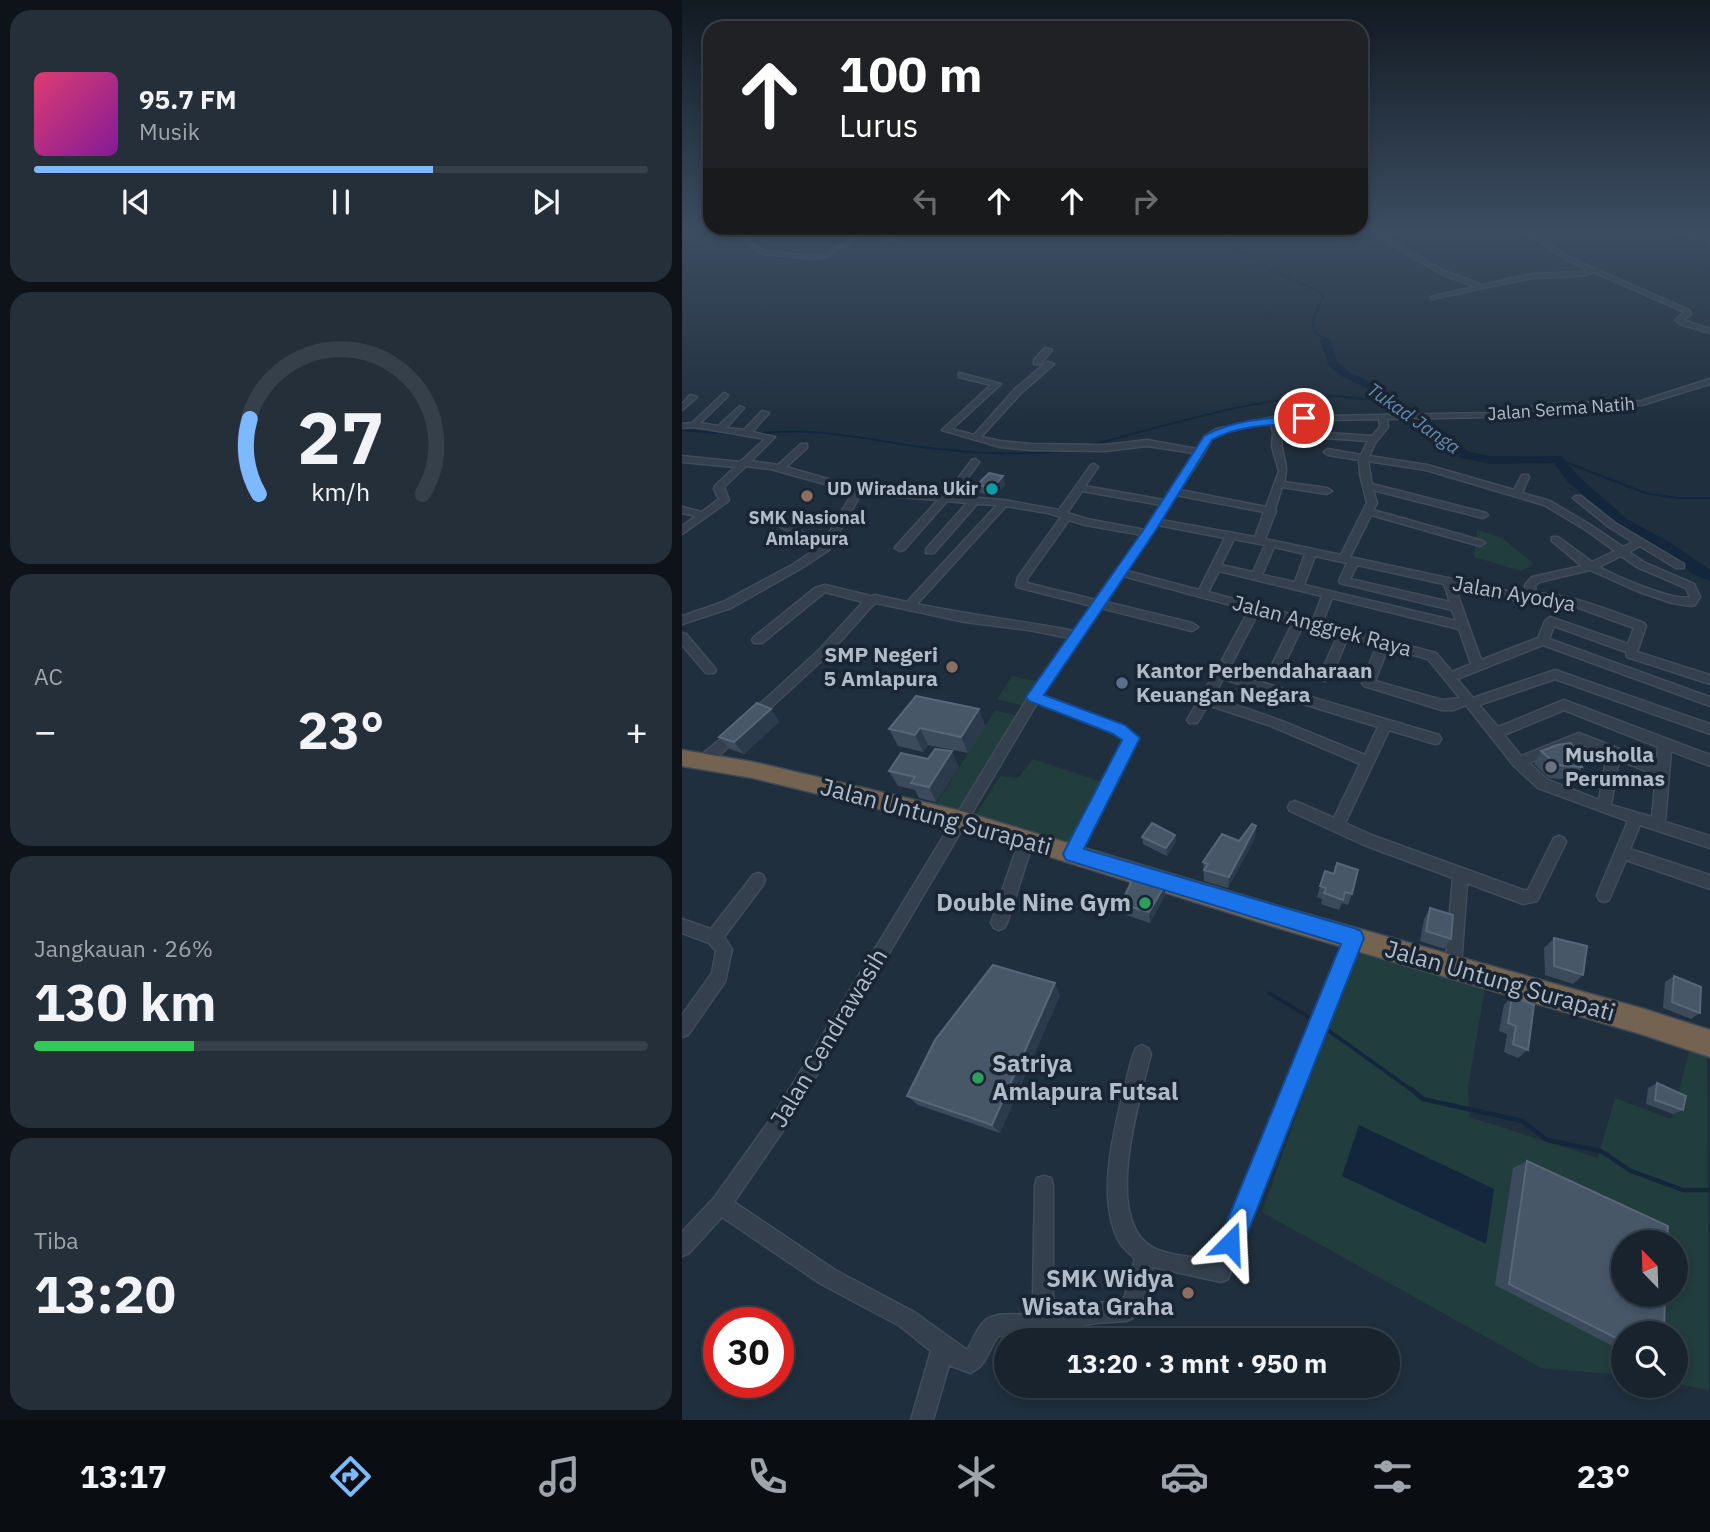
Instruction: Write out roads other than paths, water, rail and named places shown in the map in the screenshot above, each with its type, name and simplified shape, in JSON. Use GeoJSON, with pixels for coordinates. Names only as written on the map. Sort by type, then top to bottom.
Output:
{"type":"FeatureCollection","features":[{"type":"Feature","properties":{"kind":"highway","name":"Jalan Untung Surapati"},"geometry":{"type":"LineString","coordinates":[[693,759],[961,820],[1644,1022],[1709,1044]]}},
{"type":"Feature","properties":{"kind":"street"},"geometry":{"type":"LineString","coordinates":[[1433,298],[1445,295]]}},
{"type":"Feature","properties":{"kind":"street"},"geometry":{"type":"LineString","coordinates":[[1652,295],[1687,311],[1688,314],[1679,322],[1709,331]]}},
{"type":"Feature","properties":{"kind":"street"},"geometry":{"type":"LineString","coordinates":[[975,438],[1018,391],[1050,364],[1037,362],[1048,350]]}},
{"type":"Feature","properties":{"kind":"street"},"geometry":{"type":"LineString","coordinates":[[962,375],[997,384],[946,430],[1000,444],[1072,449],[1147,443],[1201,452]]}},
{"type":"Feature","properties":{"kind":"street","name":"Jalan Serma Natih"},"geometry":{"type":"LineString","coordinates":[[1388,417],[1504,414],[1560,405],[1642,403],[1709,381]]}},
{"type":"Feature","properties":{"kind":"street"},"geometry":{"type":"LineString","coordinates":[[694,425],[724,395]]}},
{"type":"Feature","properties":{"kind":"street"},"geometry":{"type":"LineString","coordinates":[[682,408],[693,397]]}},
{"type":"Feature","properties":{"kind":"street"},"geometry":{"type":"LineString","coordinates":[[720,429],[740,408]]}},
{"type":"Feature","properties":{"kind":"street"},"geometry":{"type":"LineString","coordinates":[[746,433],[765,413]]}},
{"type":"Feature","properties":{"kind":"street"},"geometry":{"type":"LineString","coordinates":[[1388,417],[1364,457],[1363,471],[1372,503],[1349,560],[1344,581],[1456,607]]}},
{"type":"Feature","properties":{"kind":"street","name":"Jalan Cendrawasih"},"geometry":{"type":"LineString","coordinates":[[682,1246],[721,1205],[783,1116],[1034,697],[1148,533],[1208,438],[1215,433],[1273,419],[1388,417]]}},
{"type":"Feature","properties":{"kind":"street"},"geometry":{"type":"LineString","coordinates":[[1256,576],[1283,471],[1276,447],[1277,432],[1273,419]]}},
{"type":"Feature","properties":{"kind":"street"},"geometry":{"type":"LineString","coordinates":[[682,426],[694,425],[771,437],[720,486],[724,500],[682,531]]}},
{"type":"Feature","properties":{"kind":"street"},"geometry":{"type":"LineString","coordinates":[[1277,432],[1374,439]]}},
{"type":"Feature","properties":{"kind":"street"},"geometry":{"type":"LineString","coordinates":[[779,468],[804,446]]}},
{"type":"Feature","properties":{"kind":"street"},"geometry":{"type":"LineString","coordinates":[[1328,452],[1427,468],[1556,507],[1652,570],[1690,586],[1695,597],[1691,602],[1682,603],[1591,567],[1555,539]]}},
{"type":"Feature","properties":{"kind":"street"},"geometry":{"type":"LineString","coordinates":[[682,459],[779,468],[858,491],[1004,503],[1148,533]]}},
{"type":"Feature","properties":{"kind":"street"},"geometry":{"type":"LineString","coordinates":[[959,500],[968,485],[961,480],[975,462]]}},
{"type":"Feature","properties":{"kind":"street"},"geometry":{"type":"LineString","coordinates":[[1094,467],[1022,579],[1021,585],[1192,627]]}},
{"type":"Feature","properties":{"kind":"street"},"geometry":{"type":"LineString","coordinates":[[1516,495],[1525,477]]}},
{"type":"Feature","properties":{"kind":"street"},"geometry":{"type":"LineString","coordinates":[[1280,484],[1327,491]]}},
{"type":"Feature","properties":{"kind":"street"},"geometry":{"type":"LineString","coordinates":[[1367,486],[1483,516]]}},
{"type":"Feature","properties":{"kind":"street"},"geometry":{"type":"LineString","coordinates":[[1079,488],[1167,503]]}},
{"type":"Feature","properties":{"kind":"street"},"geometry":{"type":"LineString","coordinates":[[682,620],[727,604],[796,567],[825,548],[858,491]]}},
{"type":"Feature","properties":{"kind":"street"},"geometry":{"type":"LineString","coordinates":[[1174,492],[1271,511]]}},
{"type":"Feature","properties":{"kind":"street"},"geometry":{"type":"LineString","coordinates":[[900,548],[945,498]]}},
{"type":"Feature","properties":{"kind":"street"},"geometry":{"type":"LineString","coordinates":[[1578,498],[1612,525],[1680,566]]}},
{"type":"Feature","properties":{"kind":"street"},"geometry":{"type":"LineString","coordinates":[[930,551],[975,500]]}},
{"type":"Feature","properties":{"kind":"street"},"geometry":{"type":"LineString","coordinates":[[909,606],[1004,503]]}},
{"type":"Feature","properties":{"kind":"street"},"geometry":{"type":"LineString","coordinates":[[682,510],[705,515]]}},
{"type":"Feature","properties":{"kind":"street"},"geometry":{"type":"LineString","coordinates":[[1368,511],[1480,543]]}},
{"type":"Feature","properties":{"kind":"street"},"geometry":{"type":"LineString","coordinates":[[769,517],[825,548]]}},
{"type":"Feature","properties":{"kind":"street","name":"Jalan Ayodya"},"geometry":{"type":"LineString","coordinates":[[1155,522],[1265,542],[1522,598],[1531,596],[1563,600],[1640,626],[1632,650]]}},
{"type":"Feature","properties":{"kind":"street"},"geometry":{"type":"LineString","coordinates":[[1202,594],[1231,536]]}},
{"type":"Feature","properties":{"kind":"street"},"geometry":{"type":"LineString","coordinates":[[1531,596],[1530,585],[1536,579],[1591,567],[1641,542]]}},
{"type":"Feature","properties":{"kind":"street"},"geometry":{"type":"LineString","coordinates":[[1298,587],[1311,552]]}},
{"type":"Feature","properties":{"kind":"street"},"geometry":{"type":"LineString","coordinates":[[1216,567],[1463,626]]}},
{"type":"Feature","properties":{"kind":"street","name":"Jalan Anggrek Raya"},"geometry":{"type":"LineString","coordinates":[[1120,572],[1432,656],[1519,762],[1543,784],[1604,808],[1709,842]]}},
{"type":"Feature","properties":{"kind":"street"},"geometry":{"type":"LineString","coordinates":[[1448,582],[1478,667]]}},
{"type":"Feature","properties":{"kind":"street"},"geometry":{"type":"LineString","coordinates":[[758,640],[819,590],[825,589],[871,600],[887,599],[965,618],[1029,626],[1077,636]]}},
{"type":"Feature","properties":{"kind":"street"},"geometry":{"type":"LineString","coordinates":[[1316,625],[1328,595]]}},
{"type":"Feature","properties":{"kind":"street"},"geometry":{"type":"LineString","coordinates":[[693,759],[824,652],[871,600]]}},
{"type":"Feature","properties":{"kind":"street"},"geometry":{"type":"LineString","coordinates":[[1228,660],[1255,609]]}},
{"type":"Feature","properties":{"kind":"street"},"geometry":{"type":"LineString","coordinates":[[1276,669],[1299,621]]}},
{"type":"Feature","properties":{"kind":"street"},"geometry":{"type":"LineString","coordinates":[[1543,641],[1550,621],[1632,650],[1631,654],[1709,680]]}},
{"type":"Feature","properties":{"kind":"street"},"geometry":{"type":"LineString","coordinates":[[1325,677],[1344,632]]}},
{"type":"Feature","properties":{"kind":"street"},"geometry":{"type":"LineString","coordinates":[[682,637],[710,670]]}},
{"type":"Feature","properties":{"kind":"street"},"geometry":{"type":"LineString","coordinates":[[1450,677],[1543,641],[1709,702]]}},
{"type":"Feature","properties":{"kind":"street"},"geometry":{"type":"LineString","coordinates":[[1384,643],[1368,683],[1442,705],[1470,701],[1555,674],[1709,729]]}},
{"type":"Feature","properties":{"kind":"street"},"geometry":{"type":"LineString","coordinates":[[1192,720],[1220,674],[1435,739]]}},
{"type":"Feature","properties":{"kind":"street"},"geometry":{"type":"LineString","coordinates":[[1034,697],[1119,729],[1131,738],[1072,854]]}},
{"type":"Feature","properties":{"kind":"street"},"geometry":{"type":"LineString","coordinates":[[1205,699],[1275,723],[1368,762]]}},
{"type":"Feature","properties":{"kind":"street"},"geometry":{"type":"LineString","coordinates":[[1496,733],[1564,705],[1709,761]]}},
{"type":"Feature","properties":{"kind":"street"},"geometry":{"type":"LineString","coordinates":[[1337,826],[1386,724]]}},
{"type":"Feature","properties":{"kind":"street"},"geometry":{"type":"LineString","coordinates":[[1519,762],[1579,738],[1663,772]]}},
{"type":"Feature","properties":{"kind":"street"},"geometry":{"type":"LineString","coordinates":[[1658,825],[1665,744]]}},
{"type":"Feature","properties":{"kind":"street"},"geometry":{"type":"LineString","coordinates":[[1604,808],[1614,752]]}},
{"type":"Feature","properties":{"kind":"street"},"geometry":{"type":"LineString","coordinates":[[1294,807],[1369,841],[1517,895],[1530,897],[1559,842]]}},
{"type":"Feature","properties":{"kind":"street"},"geometry":{"type":"LineString","coordinates":[[1604,895],[1636,818]]}},
{"type":"Feature","properties":{"kind":"street"},"geometry":{"type":"LineString","coordinates":[[999,923],[1027,839]]}},
{"type":"Feature","properties":{"kind":"street"},"geometry":{"type":"LineString","coordinates":[[1621,852],[1709,882]]}},
{"type":"Feature","properties":{"kind":"street"},"geometry":{"type":"LineString","coordinates":[[1453,967],[1461,873]]}},
{"type":"Feature","properties":{"kind":"street"},"geometry":{"type":"LineString","coordinates":[[714,938],[758,880]]}},
{"type":"Feature","properties":{"kind":"street"},"geometry":{"type":"LineString","coordinates":[[682,926],[714,938],[724,949],[719,976],[682,1028]]}},
{"type":"Feature","properties":{"kind":"street"},"geometry":{"type":"LineString","coordinates":[[1142,1054],[1126,1121],[1118,1184],[1122,1225],[1128,1239],[1146,1255],[1221,1272],[1235,1229],[1354,938]]}},
{"type":"Feature","properties":{"kind":"street"},"geometry":{"type":"LineString","coordinates":[[1044,1185],[1043,1296],[1046,1322]]}},
{"type":"Feature","properties":{"kind":"street"},"geometry":{"type":"LineString","coordinates":[[721,1205],[828,1276],[907,1319],[958,1359],[970,1362],[979,1353],[987,1334],[994,1326],[1033,1325],[1096,1313],[1126,1311],[1134,1301],[1146,1255]]}},
{"type":"Feature","properties":{"kind":"street"},"geometry":{"type":"LineString","coordinates":[[922,1420],[943,1347]]}},
{"type":"Feature","properties":{"kind":"water"},"geometry":{"type":"Polygon","coordinates":[[[1359,1125],[1494,1189],[1486,1244],[1342,1176],[1359,1125]]]}},
{"type":"Feature","properties":{"kind":"waterway","name":"Tukad Janga"},"geometry":{"type":"LineString","coordinates":[[1322,295],[1313,320],[1314,331],[1325,340]]}},
{"type":"Feature","properties":{"kind":"waterway","name":"Tukad Janga"},"geometry":{"type":"LineString","coordinates":[[1325,340],[1333,364],[1347,375],[1371,386],[1388,402],[1430,426],[1465,455],[1490,460],[1558,459],[1573,479],[1622,522],[1666,546],[1697,571],[1710,576]]}},
{"type":"Feature","properties":{"kind":"waterway"},"geometry":{"type":"LineString","coordinates":[[1091,445],[1209,414],[1269,402],[1329,396],[1388,402]]}},
{"type":"Feature","properties":{"kind":"waterway"},"geometry":{"type":"LineString","coordinates":[[682,430],[741,435]]}},
{"type":"Feature","properties":{"kind":"waterway"},"geometry":{"type":"LineString","coordinates":[[755,434],[819,433],[975,452],[1068,450]]}},
{"type":"Feature","properties":{"kind":"waterway"},"geometry":{"type":"LineString","coordinates":[[1558,459],[1645,493],[1677,498],[1710,498]]}},
{"type":"Feature","properties":{"kind":"waterway"},"geometry":{"type":"LineString","coordinates":[[1269,993],[1314,1020]]}},
{"type":"Feature","properties":{"kind":"waterway"},"geometry":{"type":"LineString","coordinates":[[1325,1028],[1413,1091]]}},
{"type":"Feature","properties":{"kind":"waterway"},"geometry":{"type":"LineString","coordinates":[[1411,1089],[1423,1099],[1522,1121],[1547,1140],[1601,1151],[1631,1171],[1683,1190],[1710,1190]]}},
{"type":"Feature","properties":{"kind":"place","name":"UD Wiradana Ukir"},"geometry":{"type":"Point","coordinates":[992,489]}},
{"type":"Feature","properties":{"kind":"place","name":"SMK Nasional Amlapura"},"geometry":{"type":"Point","coordinates":[807,496]}},
{"type":"Feature","properties":{"kind":"place","name":"SMP Negeri 5 Amlapura"},"geometry":{"type":"Point","coordinates":[952,667]}},
{"type":"Feature","properties":{"kind":"place","name":"Kantor Perbendaharaan Keuangan Negara"},"geometry":{"type":"Point","coordinates":[1122,683]}},
{"type":"Feature","properties":{"kind":"place","name":"Musholla Perumnas"},"geometry":{"type":"Point","coordinates":[1551,767]}},
{"type":"Feature","properties":{"kind":"place","name":"Double Nine Gym"},"geometry":{"type":"Point","coordinates":[1145,903]}},
{"type":"Feature","properties":{"kind":"place","name":"Satriya Amlapura Futsal"},"geometry":{"type":"Point","coordinates":[978,1078]}},
{"type":"Feature","properties":{"kind":"place","name":"SMK Widya Wisata Graha"},"geometry":{"type":"Point","coordinates":[1188,1293]}}]}
